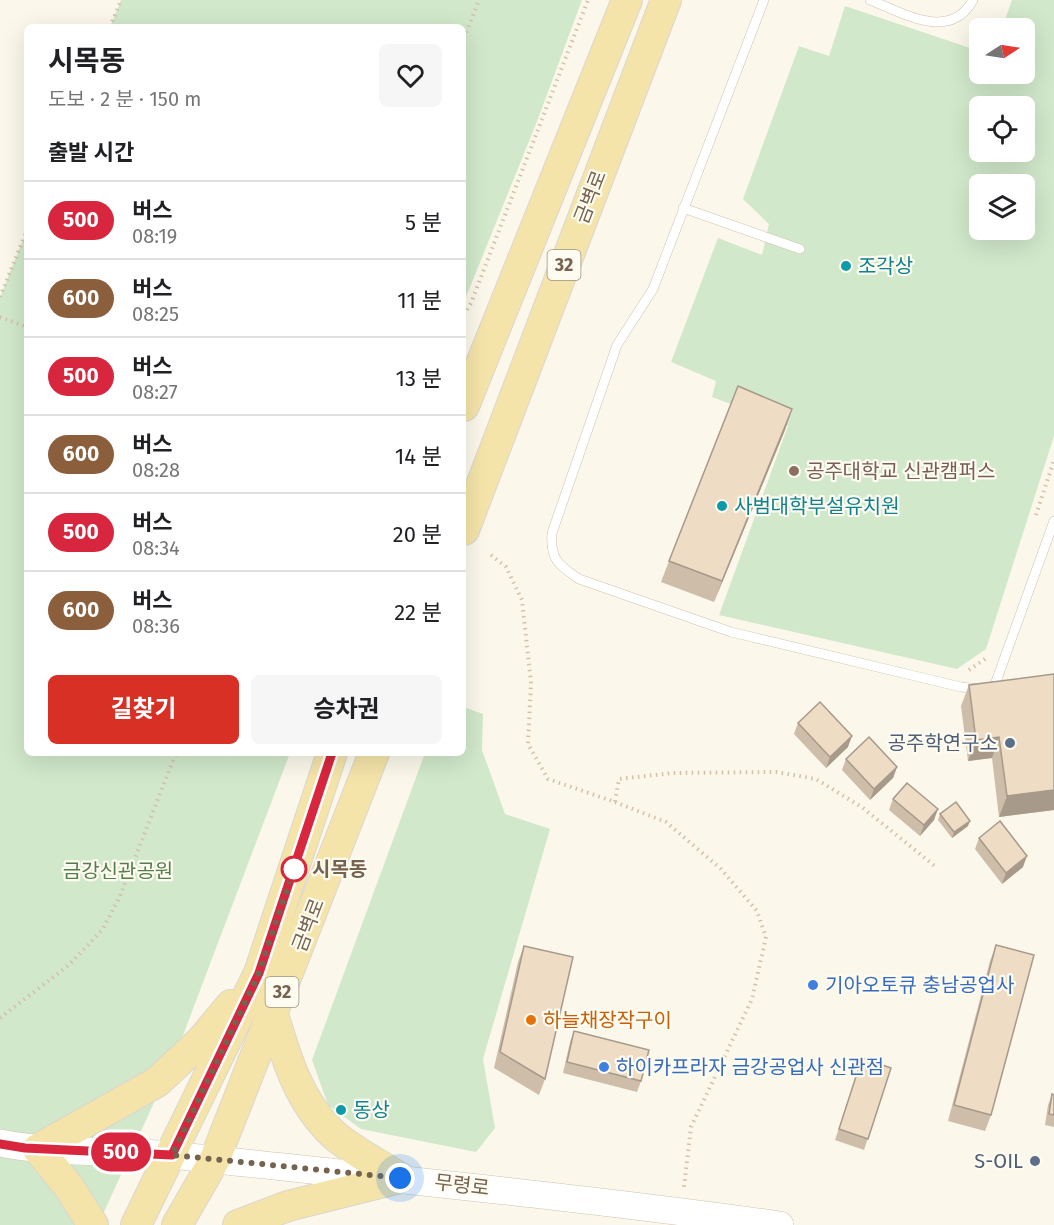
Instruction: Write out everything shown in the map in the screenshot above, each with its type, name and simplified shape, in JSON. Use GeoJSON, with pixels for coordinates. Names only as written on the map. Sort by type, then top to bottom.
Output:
{"type":"FeatureCollection","features":[{"type":"Feature","properties":{"kind":"main road","name":"금벽로"},"geometry":{"type":"LineString","coordinates":[[466,401],[627,0]]}},
{"type":"Feature","properties":{"kind":"main road","name":"금벽로"},"geometry":{"type":"LineString","coordinates":[[466,525],[666,0]]}},
{"type":"Feature","properties":{"kind":"main road","name":"금벽로"},"geometry":{"type":"LineString","coordinates":[[136,1225],[259,973],[331,756]]}},
{"type":"Feature","properties":{"kind":"main road","name":"금벽로"},"geometry":{"type":"LineString","coordinates":[[177,1225],[215,1159],[373,756]]}},
{"type":"Feature","properties":{"kind":"main road"},"geometry":{"type":"LineString","coordinates":[[93,1225],[69,1186],[21,1147],[156,1082],[201,1041],[259,973]]}},
{"type":"Feature","properties":{"kind":"main road"},"geometry":{"type":"LineString","coordinates":[[273,1014],[290,1068],[302,1094],[333,1134],[400,1178]]}},
{"type":"Feature","properties":{"kind":"main road","name":"무령로"},"geometry":{"type":"LineString","coordinates":[[21,1147],[172,1155],[400,1178],[680,1212],[731,1222],[780,1225]]}},
{"type":"Feature","properties":{"kind":"main road"},"geometry":{"type":"LineString","coordinates":[[238,1225],[288,1206],[400,1178]]}},
{"type":"Feature","properties":{"kind":"lane"},"geometry":{"type":"LineString","coordinates":[[764,0],[653,289],[617,345],[552,533],[551,551],[561,567],[579,579],[731,632],[961,687],[993,690],[1005,688]]}},
{"type":"Feature","properties":{"kind":"lane"},"geometry":{"type":"LineString","coordinates":[[870,0],[938,24],[962,16],[973,0]]}},
{"type":"Feature","properties":{"kind":"lane"},"geometry":{"type":"LineString","coordinates":[[683,208],[800,249]]}},
{"type":"Feature","properties":{"kind":"lane"},"geometry":{"type":"LineString","coordinates":[[993,690],[1054,521]]}},
{"type":"Feature","properties":{"kind":"path"},"geometry":{"type":"LineString","coordinates":[[111,24],[121,0]]}},
{"type":"Feature","properties":{"kind":"path"},"geometry":{"type":"LineString","coordinates":[[466,33],[479,0]]}},
{"type":"Feature","properties":{"kind":"path"},"geometry":{"type":"LineString","coordinates":[[466,312],[588,0]]}},
{"type":"Feature","properties":{"kind":"path"},"geometry":{"type":"LineString","coordinates":[[0,297],[24,237]]}},
{"type":"Feature","properties":{"kind":"path"},"geometry":{"type":"LineString","coordinates":[[0,317],[24,326]]}},
{"type":"Feature","properties":{"kind":"path"},"geometry":{"type":"LineString","coordinates":[[1033,525],[1054,460]]}},
{"type":"Feature","properties":{"kind":"path"},"geometry":{"type":"LineString","coordinates":[[491,555],[506,567],[522,600],[531,683],[528,744],[548,779],[666,822],[721,870],[757,911],[766,938],[752,999],[691,1127],[680,1212]]}},
{"type":"Feature","properties":{"kind":"path"},"geometry":{"type":"LineString","coordinates":[[960,676],[991,655]]}},
{"type":"Feature","properties":{"kind":"path"},"geometry":{"type":"LineString","coordinates":[[0,1018],[69,965],[103,929],[120,896],[175,756]]}},
{"type":"Feature","properties":{"kind":"path"},"geometry":{"type":"LineString","coordinates":[[615,802],[620,779],[672,773],[776,772],[816,779],[863,808],[936,867]]}},
{"type":"Feature","properties":{"kind":"green space"},"geometry":{"type":"Polygon","coordinates":[[[121,0],[582,0],[538,119],[466,297],[466,24],[111,24],[121,0]]]}},
{"type":"Feature","properties":{"kind":"green space"},"geometry":{"type":"Polygon","coordinates":[[[1012,0],[1054,0],[1054,436],[986,649],[957,669],[719,615],[788,426],[712,397],[716,381],[671,362],[718,238],[762,255],[769,224],[743,199],[799,46],[829,56],[845,6],[969,48],[969,84],[1035,84],[1035,18],[1006,18],[1012,0]]]}},
{"type":"Feature","properties":{"kind":"green space","name":"금강신관공원"},"geometry":{"type":"Polygon","coordinates":[[[24,237],[24,756],[289,756],[174,1059],[98,1225],[0,1225],[0,297],[24,237]]]}},
{"type":"Feature","properties":{"kind":"green space"},"geometry":{"type":"Polygon","coordinates":[[[466,708],[483,714],[482,750],[505,814],[550,829],[483,1059],[495,1128],[476,1152],[361,1129],[328,1105],[312,1060],[424,756],[466,756],[466,708]]]}},
{"type":"Feature","properties":{"kind":"building","name":"사범대학부설유치원"},"geometry":{"type":"Polygon","coordinates":[[[738,386],[792,409],[722,581],[669,561],[738,386]]]}},
{"type":"Feature","properties":{"kind":"building","name":"공주학연구소"},"geometry":{"type":"Polygon","coordinates":[[[1054,674],[1054,790],[1007,796],[999,737],[976,740],[969,685],[1054,674]]]}},
{"type":"Feature","properties":{"kind":"building"},"geometry":{"type":"Polygon","coordinates":[[[820,702],[852,736],[830,757],[798,723],[820,702]]]}},
{"type":"Feature","properties":{"kind":"building"},"geometry":{"type":"Polygon","coordinates":[[[869,737],[897,767],[874,789],[846,759],[869,737]]]}},
{"type":"Feature","properties":{"kind":"building"},"geometry":{"type":"Polygon","coordinates":[[[907,783],[938,809],[924,825],[893,799],[907,783]]]}},
{"type":"Feature","properties":{"kind":"building"},"geometry":{"type":"Polygon","coordinates":[[[956,802],[970,821],[954,832],[940,814],[956,802]]]}},
{"type":"Feature","properties":{"kind":"building"},"geometry":{"type":"Polygon","coordinates":[[[1000,821],[1027,856],[1006,873],[979,838],[1000,821]]]}},
{"type":"Feature","properties":{"kind":"building"},"geometry":{"type":"Polygon","coordinates":[[[996,945],[1034,955],[991,1115],[954,1105],[996,945]]]}},
{"type":"Feature","properties":{"kind":"building","name":"하늘채장작구이"},"geometry":{"type":"Polygon","coordinates":[[[524,946],[573,957],[545,1079],[500,1052],[524,946]]]}},
{"type":"Feature","properties":{"kind":"building","name":"하이카프라자 금강공업사 신관점"},"geometry":{"type":"Polygon","coordinates":[[[574,1031],[649,1050],[641,1081],[567,1062],[574,1031]]]}},
{"type":"Feature","properties":{"kind":"building"},"geometry":{"type":"Polygon","coordinates":[[[862,1058],[891,1068],[868,1139],[839,1129],[862,1058]]]}},
{"type":"Feature","properties":{"kind":"building"},"geometry":{"type":"Polygon","coordinates":[[[1052,1094],[1054,1095],[1054,1115],[1049,1114],[1052,1094]]]}},
{"type":"Feature","properties":{"kind":"bus line","name":"500"},"geometry":{"type":"LineString","coordinates":[[0,1144],[25,1148],[172,1155],[259,973],[331,756]]}},
{"type":"Feature","properties":{"kind":"place","name":"조각상"},"geometry":{"type":"Point","coordinates":[846,266]}},
{"type":"Feature","properties":{"kind":"place","name":"공주대학교 신관캠퍼스"},"geometry":{"type":"Point","coordinates":[794,471]}},
{"type":"Feature","properties":{"kind":"place","name":"사범대학부설유치원"},"geometry":{"type":"Point","coordinates":[722,506]}},
{"type":"Feature","properties":{"kind":"place","name":"공주학연구소"},"geometry":{"type":"Point","coordinates":[1010,743]}},
{"type":"Feature","properties":{"kind":"place","name":"시목동"},"geometry":{"type":"Point","coordinates":[294,869]}},
{"type":"Feature","properties":{"kind":"place","name":"기아오토큐 충남공업사"},"geometry":{"type":"Point","coordinates":[813,985]}},
{"type":"Feature","properties":{"kind":"place","name":"하늘채장작구이"},"geometry":{"type":"Point","coordinates":[531,1020]}},
{"type":"Feature","properties":{"kind":"place","name":"하이카프라자 금강공업사 신관점"},"geometry":{"type":"Point","coordinates":[604,1067]}},
{"type":"Feature","properties":{"kind":"place","name":"동상"},"geometry":{"type":"Point","coordinates":[341,1110]}},
{"type":"Feature","properties":{"kind":"place","name":"S-OIL"},"geometry":{"type":"Point","coordinates":[1035,1161]}},
{"type":"Feature","properties":{"kind":"route"},"geometry":{"type":"LineString","coordinates":[[294,869],[295,865],[259,973],[172,1155],[400,1178]]}}]}
